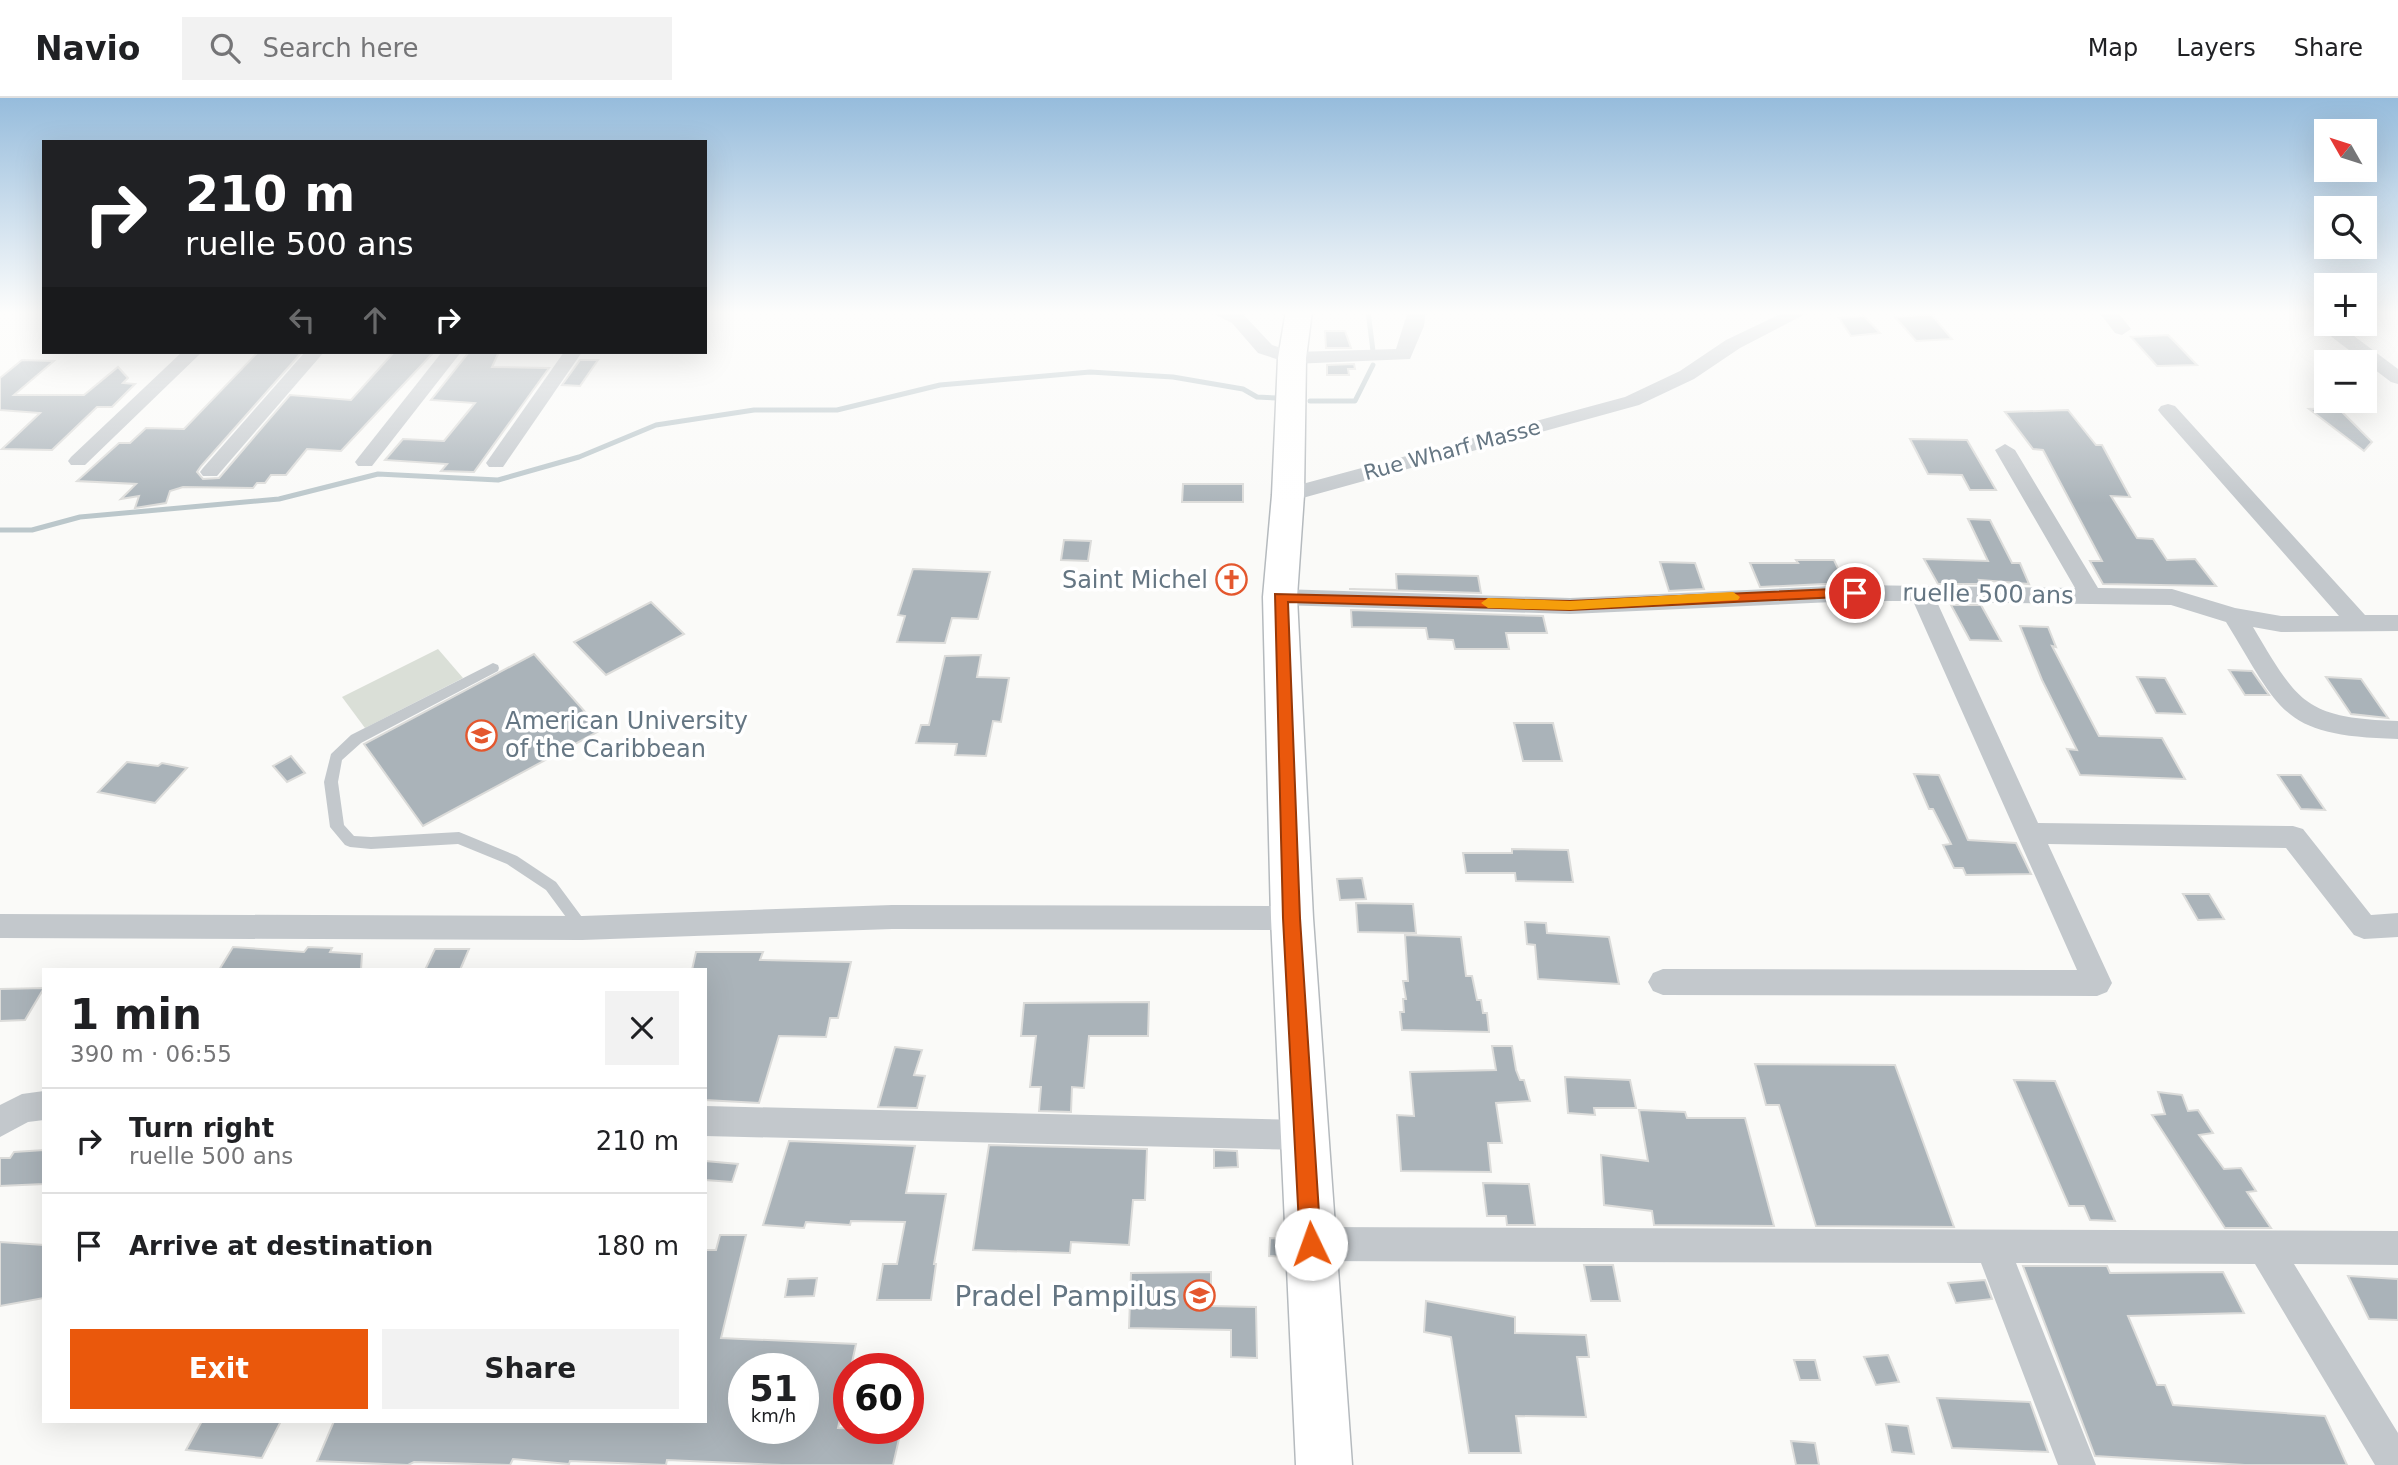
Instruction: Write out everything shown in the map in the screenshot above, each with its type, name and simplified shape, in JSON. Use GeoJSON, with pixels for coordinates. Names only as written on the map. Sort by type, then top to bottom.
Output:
{"type":"FeatureCollection","features":[{"type":"Feature","properties":{"kind":"main road"},"geometry":{"type":"LineString","coordinates":[[1292,375],[1288,495],[1280,597],[1292,918],[1324,1465]]}},
{"type":"Feature","properties":{"kind":"street"},"geometry":{"type":"LineString","coordinates":[[78,461],[169,375]]}},
{"type":"Feature","properties":{"kind":"street"},"geometry":{"type":"LineString","coordinates":[[210,472],[295,375]]}},
{"type":"Feature","properties":{"kind":"street"},"geometry":{"type":"LineString","coordinates":[[365,462],[434,375]]}},
{"type":"Feature","properties":{"kind":"street"},"geometry":{"type":"LineString","coordinates":[[496,463],[557,375]]}},
{"type":"Feature","properties":{"kind":"street","name":"Rue Wharf Masse"},"geometry":{"type":"LineString","coordinates":[[1288,495],[1632,401],[1685,375]]}},
{"type":"Feature","properties":{"kind":"street"},"geometry":{"type":"LineString","coordinates":[[2168,410],[2359,623]]}},
{"type":"Feature","properties":{"kind":"street"},"geometry":{"type":"LineString","coordinates":[[2005,450],[2091,596]]}},
{"type":"Feature","properties":{"kind":"street"},"geometry":{"type":"LineString","coordinates":[[1663,982],[2098,983],[1921,593]]}},
{"type":"Feature","properties":{"kind":"street","name":"ruelle 500 ans"},"geometry":{"type":"LineString","coordinates":[[1280,597],[1570,606],[1701,597],[1921,593],[2172,597],[2234,616],[2281,624],[2398,623]]}},
{"type":"Feature","properties":{"kind":"street"},"geometry":{"type":"LineString","coordinates":[[2234,616],[2290,703],[2314,719],[2355,729],[2398,730]]}},
{"type":"Feature","properties":{"kind":"street"},"geometry":{"type":"LineString","coordinates":[[2030,833],[2293,837],[2364,927],[2398,926]]}},
{"type":"Feature","properties":{"kind":"street"},"geometry":{"type":"LineString","coordinates":[[0,926],[582,928],[892,917],[1292,918]]}},
{"type":"Feature","properties":{"kind":"street"},"geometry":{"type":"LineString","coordinates":[[0,1122],[22,1109],[42,1105]]}},
{"type":"Feature","properties":{"kind":"street"},"geometry":{"type":"LineString","coordinates":[[707,1121],[1305,1135]]}},
{"type":"Feature","properties":{"kind":"street"},"geometry":{"type":"LineString","coordinates":[[1311,1244],[2398,1248]]}},
{"type":"Feature","properties":{"kind":"street"},"geometry":{"type":"LineString","coordinates":[[1992,1247],[2077,1465]]}},
{"type":"Feature","properties":{"kind":"street"},"geometry":{"type":"LineString","coordinates":[[2264,1248],[2396,1465]]}},
{"type":"Feature","properties":{"kind":"lane"},"geometry":{"type":"LineString","coordinates":[[493,668],[356,739],[336,758],[331,782],[337,827],[350,841],[371,843],[459,838],[512,859],[551,886],[582,928]]}},
{"type":"Feature","properties":{"kind":"shaded area"},"geometry":{"type":"Polygon","coordinates":[[[438,649],[463,678],[365,728],[342,697],[438,649]]]}},
{"type":"Feature","properties":{"kind":"building"},"geometry":{"type":"Polygon","coordinates":[[[4,375],[38,375],[14,395],[84,395],[109,375],[125,375],[128,378],[123,383],[135,384],[112,407],[97,407],[52,450],[2,449],[40,413],[0,410],[0,378],[4,375]]]}},
{"type":"Feature","properties":{"kind":"building"},"geometry":{"type":"Polygon","coordinates":[[[236,375],[282,375],[197,472],[203,479],[219,478],[290,395],[351,400],[374,375],[413,375],[341,451],[307,449],[286,475],[271,475],[265,483],[257,483],[253,488],[183,487],[170,491],[166,503],[135,508],[139,496],[121,499],[136,484],[77,481],[119,443],[130,443],[146,428],[184,429],[236,375]]]}},
{"type":"Feature","properties":{"kind":"building"},"geometry":{"type":"Polygon","coordinates":[[[451,375],[544,375],[474,472],[441,471],[447,464],[385,460],[403,439],[444,441],[475,403],[431,400],[451,375]]]}},
{"type":"Feature","properties":{"kind":"building"},"geometry":{"type":"Polygon","coordinates":[[[569,375],[588,375],[580,386],[562,385],[569,375]]]}},
{"type":"Feature","properties":{"kind":"building"},"geometry":{"type":"Polygon","coordinates":[[[2068,410],[2096,445],[2102,445],[2130,497],[2111,496],[2137,538],[2153,539],[2167,560],[2195,559],[2216,586],[2103,584],[2090,561],[2102,561],[2043,450],[2033,449],[2005,412],[2068,410]]]}},
{"type":"Feature","properties":{"kind":"building"},"geometry":{"type":"Polygon","coordinates":[[[2314,413],[2343,413],[2372,442],[2364,451],[2314,413]]]}},
{"type":"Feature","properties":{"kind":"building"},"geometry":{"type":"Polygon","coordinates":[[[1910,439],[1967,440],[1996,490],[1970,490],[1962,475],[1928,474],[1910,439]]]}},
{"type":"Feature","properties":{"kind":"building"},"geometry":{"type":"Polygon","coordinates":[[[1183,484],[1243,484],[1243,502],[1182,502],[1183,484]]]}},
{"type":"Feature","properties":{"kind":"building"},"geometry":{"type":"Polygon","coordinates":[[[1968,519],[1990,520],[2012,563],[2020,563],[2029,584],[1979,580],[1981,584],[1938,584],[1924,559],[1988,561],[1968,519]]]}},
{"type":"Feature","properties":{"kind":"building"},"geometry":{"type":"Polygon","coordinates":[[[1064,540],[1091,541],[1088,561],[1061,560],[1064,540]]]}},
{"type":"Feature","properties":{"kind":"building"},"geometry":{"type":"Polygon","coordinates":[[[1796,560],[1834,560],[1845,583],[1760,587],[1750,563],[1798,563],[1796,560]]]}},
{"type":"Feature","properties":{"kind":"building"},"geometry":{"type":"Polygon","coordinates":[[[1660,562],[1695,563],[1704,589],[1669,591],[1660,562]]]}},
{"type":"Feature","properties":{"kind":"building"},"geometry":{"type":"Polygon","coordinates":[[[913,569],[990,572],[978,619],[952,618],[945,643],[897,642],[905,616],[898,615],[913,569]]]}},
{"type":"Feature","properties":{"kind":"building"},"geometry":{"type":"Polygon","coordinates":[[[1396,574],[1478,576],[1481,593],[1349,589],[1397,590],[1396,574]]]}},
{"type":"Feature","properties":{"kind":"building","name":"American University of the Caribbean"},"geometry":{"type":"Polygon","coordinates":[[[651,602],[684,634],[606,675],[574,642],[651,602]]]}},
{"type":"Feature","properties":{"kind":"building"},"geometry":{"type":"Polygon","coordinates":[[[1951,605],[1981,605],[2001,641],[1970,640],[1951,605]]]}},
{"type":"Feature","properties":{"kind":"building"},"geometry":{"type":"Polygon","coordinates":[[[1351,610],[1543,616],[1547,633],[1506,633],[1509,649],[1455,649],[1453,640],[1428,639],[1426,628],[1352,627],[1351,610]]]}},
{"type":"Feature","properties":{"kind":"building"},"geometry":{"type":"Polygon","coordinates":[[[2020,626],[2048,627],[2056,647],[2052,646],[2099,736],[2162,738],[2185,779],[2080,775],[2067,749],[2077,750],[2042,680],[2020,626]]]}},
{"type":"Feature","properties":{"kind":"building","name":"American University of the Caribbean"},"geometry":{"type":"Polygon","coordinates":[[[534,654],[601,730],[423,826],[364,744],[534,654]]]}},
{"type":"Feature","properties":{"kind":"building"},"geometry":{"type":"Polygon","coordinates":[[[981,655],[977,677],[1009,678],[1001,722],[993,721],[986,756],[955,755],[957,744],[916,743],[921,725],[929,725],[945,656],[981,655]]]}},
{"type":"Feature","properties":{"kind":"building"},"geometry":{"type":"Polygon","coordinates":[[[2229,670],[2252,671],[2269,695],[2245,695],[2229,670]]]}},
{"type":"Feature","properties":{"kind":"building"},"geometry":{"type":"Polygon","coordinates":[[[2137,677],[2165,678],[2185,714],[2156,713],[2137,677]]]}},
{"type":"Feature","properties":{"kind":"building"},"geometry":{"type":"Polygon","coordinates":[[[2326,677],[2361,679],[2388,718],[2351,714],[2326,677]]]}},
{"type":"Feature","properties":{"kind":"building"},"geometry":{"type":"Polygon","coordinates":[[[1514,723],[1553,723],[1562,761],[1523,761],[1514,723]]]}},
{"type":"Feature","properties":{"kind":"building"},"geometry":{"type":"Polygon","coordinates":[[[291,756],[305,773],[287,782],[273,766],[291,756]]]}},
{"type":"Feature","properties":{"kind":"building"},"geometry":{"type":"Polygon","coordinates":[[[127,762],[158,766],[162,763],[187,768],[155,803],[98,792],[127,762]]]}},
{"type":"Feature","properties":{"kind":"building"},"geometry":{"type":"Polygon","coordinates":[[[1914,774],[1939,775],[1968,840],[2016,843],[2031,874],[1966,875],[1963,868],[1954,868],[1943,845],[1951,844],[1933,809],[1929,809],[1914,774]]]}},
{"type":"Feature","properties":{"kind":"building"},"geometry":{"type":"Polygon","coordinates":[[[2278,775],[2301,775],[2325,810],[2301,809],[2278,775]]]}},
{"type":"Feature","properties":{"kind":"building"},"geometry":{"type":"Polygon","coordinates":[[[1512,849],[1568,850],[1573,882],[1516,881],[1515,873],[1466,873],[1463,853],[1512,853],[1512,849]]]}},
{"type":"Feature","properties":{"kind":"building"},"geometry":{"type":"Polygon","coordinates":[[[1362,878],[1366,899],[1340,900],[1337,879],[1362,878]]]}},
{"type":"Feature","properties":{"kind":"building"},"geometry":{"type":"Polygon","coordinates":[[[2183,894],[2209,894],[2224,919],[2198,920],[2183,894]]]}},
{"type":"Feature","properties":{"kind":"building"},"geometry":{"type":"Polygon","coordinates":[[[1356,903],[1413,904],[1416,933],[1358,932],[1356,903]]]}},
{"type":"Feature","properties":{"kind":"building"},"geometry":{"type":"Polygon","coordinates":[[[1525,922],[1546,923],[1547,933],[1609,937],[1619,984],[1538,979],[1535,945],[1527,944],[1525,922]]]}},
{"type":"Feature","properties":{"kind":"building"},"geometry":{"type":"Polygon","coordinates":[[[1405,935],[1461,937],[1466,976],[1472,976],[1477,1000],[1481,1000],[1483,1013],[1487,1013],[1489,1032],[1402,1030],[1400,1012],[1404,1012],[1403,999],[1406,999],[1403,981],[1408,981],[1405,935]]]}},
{"type":"Feature","properties":{"kind":"building"},"geometry":{"type":"Polygon","coordinates":[[[233,947],[304,952],[308,947],[332,948],[330,952],[362,954],[361,968],[220,968],[233,947]]]}},
{"type":"Feature","properties":{"kind":"building"},"geometry":{"type":"Polygon","coordinates":[[[435,949],[469,949],[461,968],[426,968],[435,949]]]}},
{"type":"Feature","properties":{"kind":"building"},"geometry":{"type":"Polygon","coordinates":[[[696,952],[763,952],[760,960],[851,962],[838,1018],[830,1018],[826,1037],[779,1036],[759,1103],[707,1100],[707,968],[692,968],[696,952]]]}},
{"type":"Feature","properties":{"kind":"building"},"geometry":{"type":"Polygon","coordinates":[[[42,988],[42,991],[25,1020],[0,1021],[0,989],[42,988]]]}},
{"type":"Feature","properties":{"kind":"building"},"geometry":{"type":"Polygon","coordinates":[[[1149,1002],[1148,1036],[1089,1036],[1084,1088],[1072,1087],[1071,1112],[1039,1111],[1041,1087],[1030,1087],[1036,1036],[1021,1036],[1024,1003],[1149,1002]]]}},
{"type":"Feature","properties":{"kind":"building"},"geometry":{"type":"Polygon","coordinates":[[[1492,1046],[1512,1046],[1516,1070],[1520,1080],[1524,1080],[1530,1101],[1496,1103],[1502,1143],[1488,1143],[1491,1172],[1401,1171],[1397,1115],[1414,1116],[1410,1072],[1496,1070],[1492,1046]]]}},
{"type":"Feature","properties":{"kind":"building"},"geometry":{"type":"Polygon","coordinates":[[[895,1047],[922,1050],[914,1075],[925,1076],[917,1108],[878,1107],[895,1047]]]}},
{"type":"Feature","properties":{"kind":"building"},"geometry":{"type":"Polygon","coordinates":[[[1755,1064],[1895,1065],[1954,1227],[1816,1226],[1779,1105],[1766,1105],[1755,1064]]]}},
{"type":"Feature","properties":{"kind":"building"},"geometry":{"type":"Polygon","coordinates":[[[1565,1077],[1630,1080],[1636,1108],[1594,1108],[1595,1115],[1568,1113],[1565,1077]]]}},
{"type":"Feature","properties":{"kind":"building"},"geometry":{"type":"Polygon","coordinates":[[[2014,1080],[2055,1081],[2115,1221],[2090,1220],[2084,1206],[2069,1206],[2014,1080]]]}},
{"type":"Feature","properties":{"kind":"building"},"geometry":{"type":"Polygon","coordinates":[[[2158,1092],[2182,1095],[2188,1111],[2198,1110],[2213,1133],[2199,1135],[2224,1169],[2241,1168],[2256,1191],[2247,1192],[2271,1228],[2225,1228],[2152,1115],[2165,1114],[2158,1092]]]}},
{"type":"Feature","properties":{"kind":"building"},"geometry":{"type":"Polygon","coordinates":[[[1639,1110],[1685,1112],[1687,1118],[1745,1118],[1774,1226],[1654,1225],[1652,1211],[1604,1205],[1601,1155],[1648,1161],[1639,1110]]]}},
{"type":"Feature","properties":{"kind":"building"},"geometry":{"type":"Polygon","coordinates":[[[789,1141],[915,1146],[906,1193],[946,1194],[931,1300],[877,1300],[883,1264],[897,1264],[905,1222],[851,1221],[850,1225],[806,1222],[804,1228],[763,1225],[789,1141]]]}},
{"type":"Feature","properties":{"kind":"building"},"geometry":{"type":"Polygon","coordinates":[[[989,1145],[1147,1149],[1145,1200],[1133,1200],[1129,1245],[1071,1242],[1070,1253],[973,1250],[989,1145]]]}},
{"type":"Feature","properties":{"kind":"building"},"geometry":{"type":"Polygon","coordinates":[[[42,1150],[42,1184],[0,1186],[0,1158],[10,1158],[14,1152],[42,1150]]]}},
{"type":"Feature","properties":{"kind":"building"},"geometry":{"type":"Polygon","coordinates":[[[1214,1150],[1237,1151],[1238,1167],[1214,1168],[1214,1150]]]}},
{"type":"Feature","properties":{"kind":"building"},"geometry":{"type":"Polygon","coordinates":[[[707,1161],[738,1164],[732,1182],[707,1180],[707,1161]]]}},
{"type":"Feature","properties":{"kind":"building"},"geometry":{"type":"Polygon","coordinates":[[[1483,1183],[1529,1184],[1535,1225],[1507,1225],[1506,1216],[1487,1216],[1483,1183]]]}},
{"type":"Feature","properties":{"kind":"building"},"geometry":{"type":"Polygon","coordinates":[[[720,1235],[746,1235],[721,1338],[856,1344],[854,1353],[833,1353],[833,1444],[898,1444],[893,1465],[782,1465],[667,1460],[666,1465],[570,1461],[569,1464],[513,1459],[510,1465],[414,1462],[408,1465],[317,1461],[333,1423],[707,1423],[707,1250],[716,1250],[720,1235]]]}},
{"type":"Feature","properties":{"kind":"building"},"geometry":{"type":"Polygon","coordinates":[[[1270,1238],[1283,1239],[1284,1257],[1269,1256],[1270,1238]]]}},
{"type":"Feature","properties":{"kind":"building"},"geometry":{"type":"Polygon","coordinates":[[[0,1242],[42,1245],[42,1298],[0,1306],[0,1242]]]}},
{"type":"Feature","properties":{"kind":"building"},"geometry":{"type":"Polygon","coordinates":[[[1584,1265],[1613,1265],[1620,1301],[1591,1301],[1584,1265]]]}},
{"type":"Feature","properties":{"kind":"building"},"geometry":{"type":"Polygon","coordinates":[[[2023,1266],[2107,1266],[2110,1273],[2223,1272],[2244,1313],[2128,1316],[2157,1385],[2165,1385],[2173,1405],[2325,1416],[2347,1465],[2245,1465],[2095,1456],[2023,1266]]]}},
{"type":"Feature","properties":{"kind":"building"},"geometry":{"type":"Polygon","coordinates":[[[1211,1272],[1211,1306],[1256,1307],[1257,1358],[1231,1357],[1231,1330],[1129,1328],[1131,1273],[1211,1272]]]}},
{"type":"Feature","properties":{"kind":"building"},"geometry":{"type":"Polygon","coordinates":[[[2348,1276],[2398,1279],[2398,1320],[2369,1319],[2348,1276]]]}},
{"type":"Feature","properties":{"kind":"building"},"geometry":{"type":"Polygon","coordinates":[[[817,1278],[814,1296],[785,1297],[788,1279],[817,1278]]]}},
{"type":"Feature","properties":{"kind":"building"},"geometry":{"type":"Polygon","coordinates":[[[1985,1280],[1992,1299],[1956,1303],[1948,1283],[1985,1280]]]}},
{"type":"Feature","properties":{"kind":"building"},"geometry":{"type":"Polygon","coordinates":[[[1426,1301],[1515,1317],[1515,1333],[1586,1335],[1589,1357],[1577,1357],[1586,1417],[1516,1416],[1521,1453],[1469,1453],[1451,1337],[1424,1332],[1426,1301]]]}},
{"type":"Feature","properties":{"kind":"building"},"geometry":{"type":"Polygon","coordinates":[[[1888,1355],[1899,1382],[1876,1385],[1864,1357],[1888,1355]]]}},
{"type":"Feature","properties":{"kind":"building"},"geometry":{"type":"Polygon","coordinates":[[[1794,1360],[1815,1360],[1820,1380],[1800,1380],[1794,1360]]]}},
{"type":"Feature","properties":{"kind":"building"},"geometry":{"type":"Polygon","coordinates":[[[1937,1398],[2030,1402],[2048,1452],[1952,1448],[1937,1398]]]}},
{"type":"Feature","properties":{"kind":"building"},"geometry":{"type":"Polygon","coordinates":[[[201,1423],[280,1423],[262,1458],[186,1450],[201,1423]]]}},
{"type":"Feature","properties":{"kind":"building"},"geometry":{"type":"Polygon","coordinates":[[[1886,1424],[1908,1426],[1914,1454],[1892,1452],[1886,1424]]]}},
{"type":"Feature","properties":{"kind":"building"},"geometry":{"type":"Polygon","coordinates":[[[1791,1441],[1815,1443],[1819,1465],[1796,1465],[1791,1441]]]}},
{"type":"Feature","properties":{"kind":"waterway"},"geometry":{"type":"LineString","coordinates":[[0,530],[32,530],[80,517],[279,499],[378,474],[498,480],[579,457],[656,425],[754,410],[837,410],[940,385],[1058,375]]}},
{"type":"Feature","properties":{"kind":"waterway"},"geometry":{"type":"LineString","coordinates":[[1136,375],[1173,377],[1243,389],[1257,397],[1277,398]]}},
{"type":"Feature","properties":{"kind":"waterway"},"geometry":{"type":"LineString","coordinates":[[1310,401],[1355,401],[1368,375]]}},
{"type":"Feature","properties":{"kind":"slow traffic"},"geometry":{"type":"LineString","coordinates":[[1488,603],[1570,606],[1733,597]]}},
{"type":"Feature","properties":{"kind":"place","name":"Saint Michel"},"geometry":{"type":"Point","coordinates":[1231,580]}},
{"type":"Feature","properties":{"kind":"place","name":"American University of the Caribbean"},"geometry":{"type":"Point","coordinates":[482,735]}},
{"type":"Feature","properties":{"kind":"place","name":"Pradel Pampilus"},"geometry":{"type":"Point","coordinates":[1200,1296]}},
{"type":"Feature","properties":{"kind":"route"},"geometry":{"type":"LineString","coordinates":[[1311,1244],[1292,918],[1280,597],[1570,606],[1687,598],[1855,593]]}}]}
